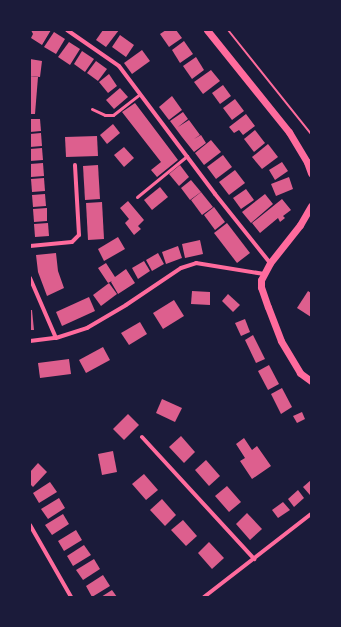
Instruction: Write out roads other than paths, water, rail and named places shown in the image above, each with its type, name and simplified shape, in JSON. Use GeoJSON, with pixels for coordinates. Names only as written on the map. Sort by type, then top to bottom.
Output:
{"type":"FeatureCollection","features":[{"type":"Feature","properties":{"kind":"street"},"geometry":{"type":"LineString","coordinates":[[67,30],[119,66],[214,194],[270,263]]}},
{"type":"Feature","properties":{"kind":"street"},"geometry":{"type":"LineString","coordinates":[[207,30],[289,132],[307,162],[311,173]]}},
{"type":"Feature","properties":{"kind":"street"},"geometry":{"type":"LineString","coordinates":[[30,246],[72,242],[79,235],[75,165]]}},
{"type":"Feature","properties":{"kind":"street"},"geometry":{"type":"LineString","coordinates":[[311,209],[270,263],[261,280],[261,287],[281,341],[300,373],[311,382]]}},
{"type":"Feature","properties":{"kind":"street"},"geometry":{"type":"LineString","coordinates":[[30,341],[56,338],[87,328],[180,268],[196,263],[264,274]]}},
{"type":"Feature","properties":{"kind":"street"},"geometry":{"type":"LineString","coordinates":[[30,278],[56,338]]}},
{"type":"Feature","properties":{"kind":"street"},"geometry":{"type":"LineString","coordinates":[[142,437],[254,559]]}},
{"type":"Feature","properties":{"kind":"street"},"geometry":{"type":"LineString","coordinates":[[204,597],[311,514]]}},
{"type":"Feature","properties":{"kind":"street"},"geometry":{"type":"LineString","coordinates":[[30,524],[71,597]]}},
{"type":"Feature","properties":{"kind":"lane"},"geometry":{"type":"LineString","coordinates":[[92,109],[105,115],[112,115],[140,94]]}},
{"type":"Feature","properties":{"kind":"lane"},"geometry":{"type":"LineString","coordinates":[[137,197],[187,156]]}}]}
